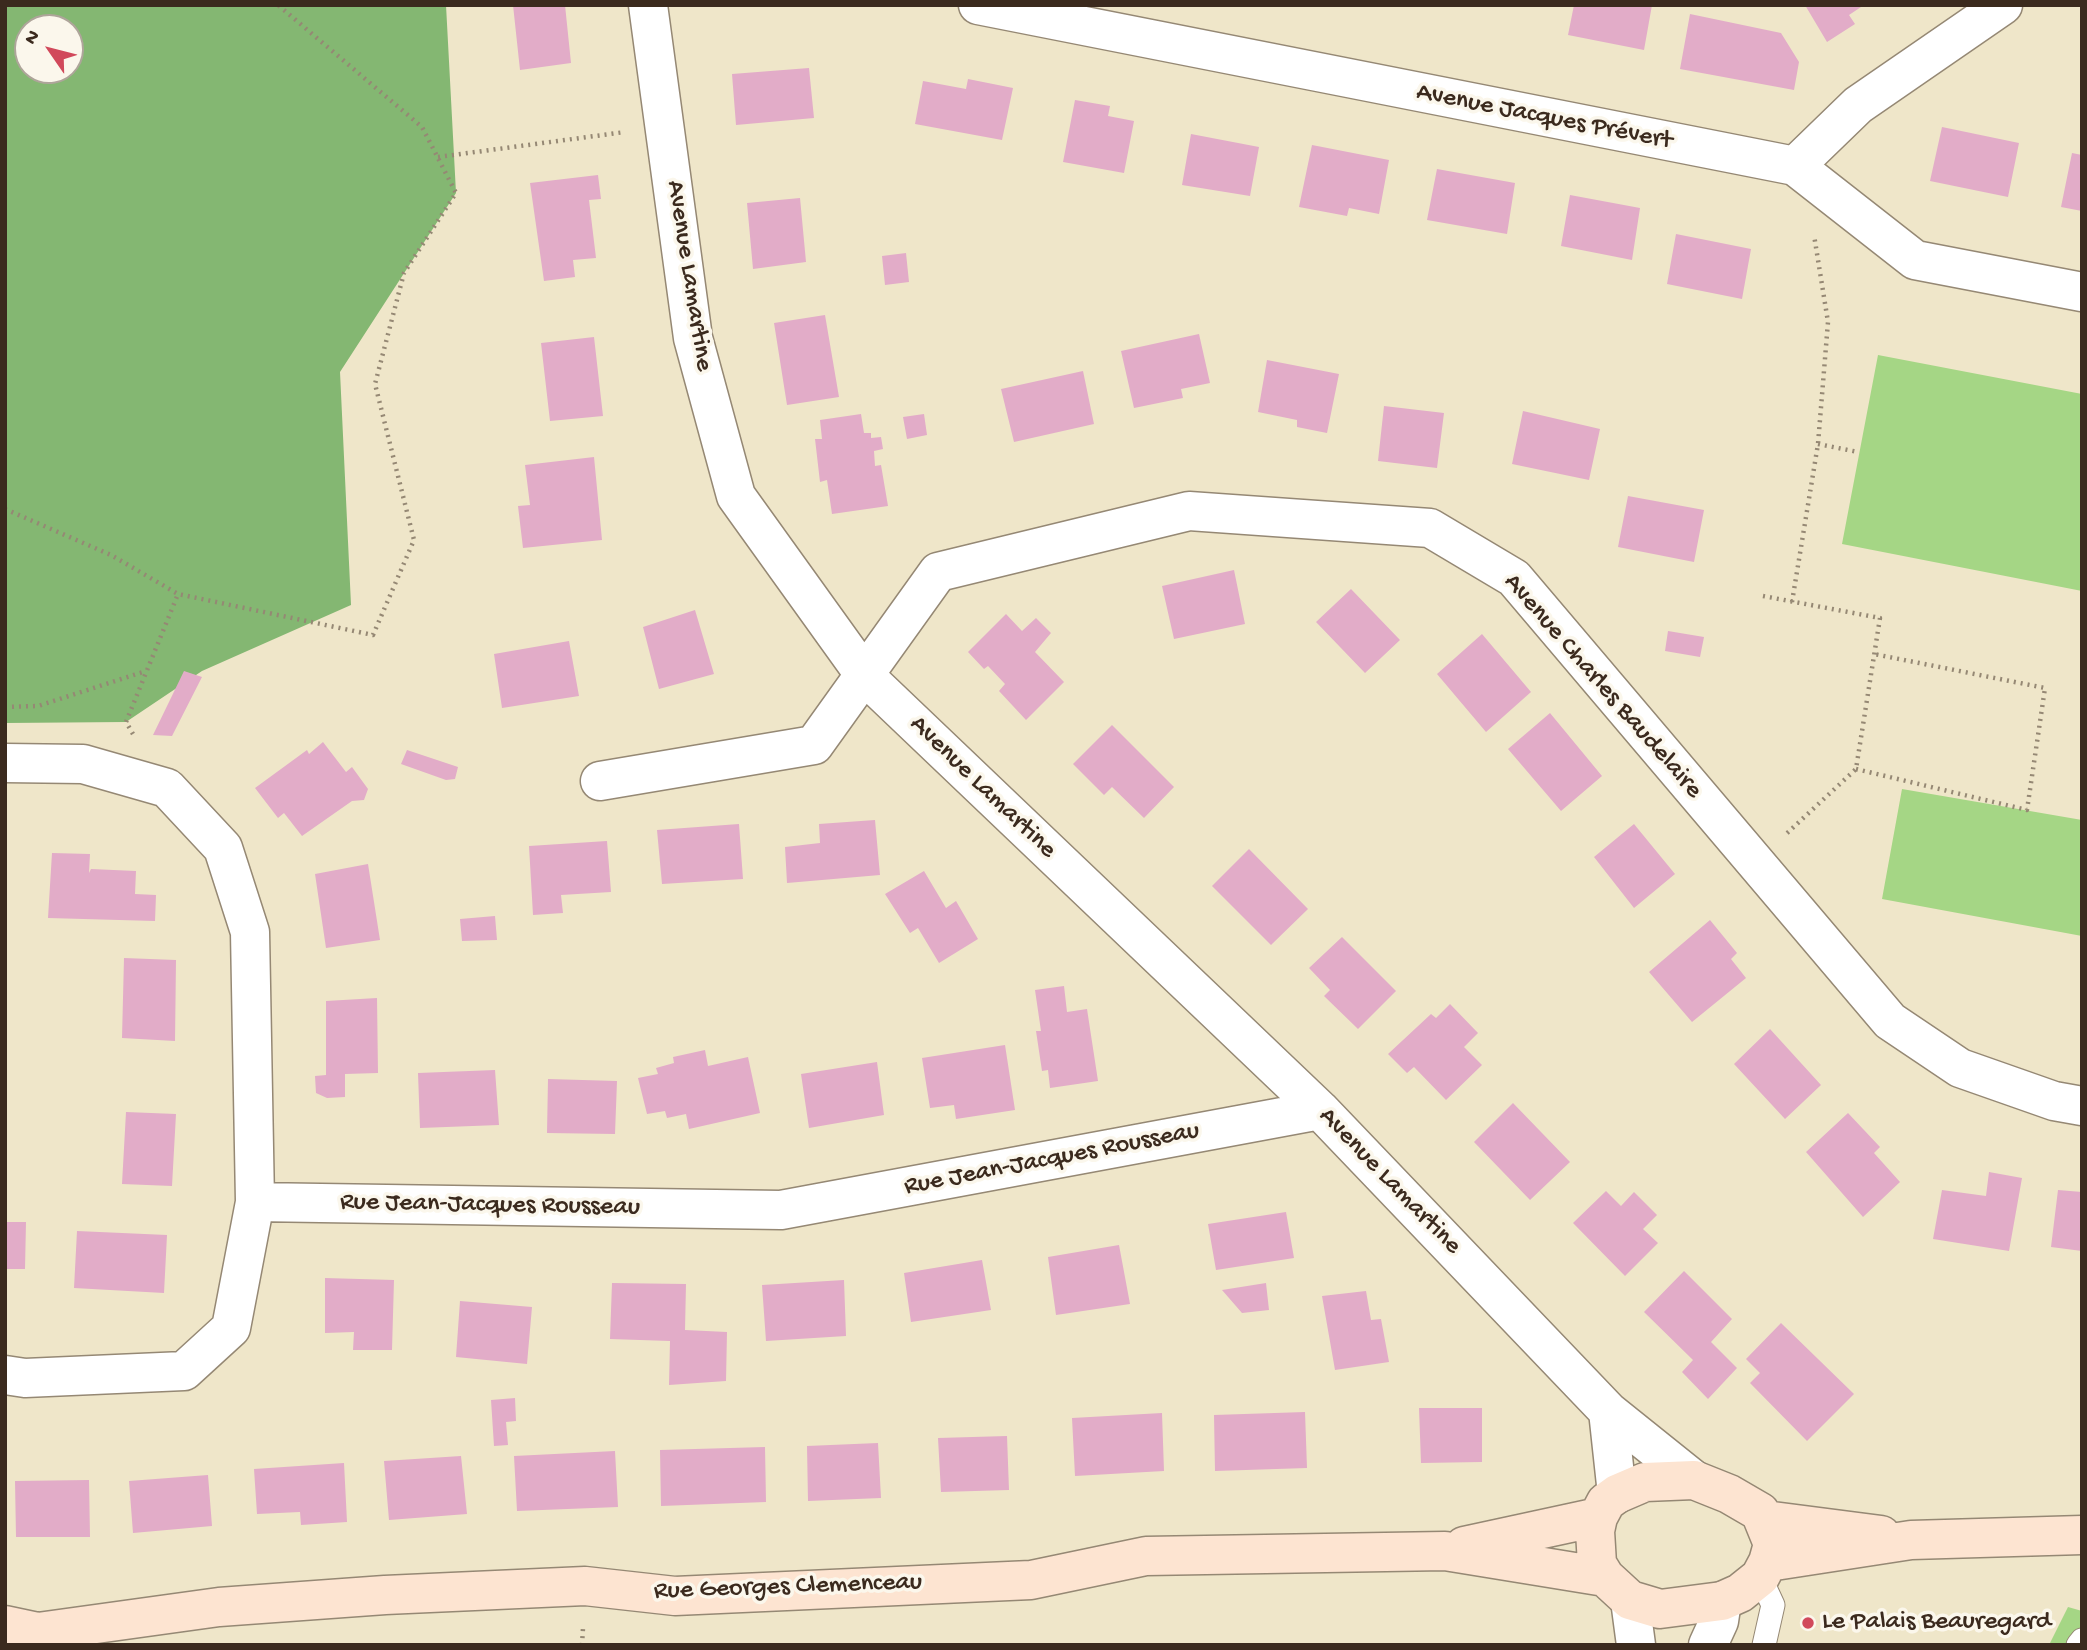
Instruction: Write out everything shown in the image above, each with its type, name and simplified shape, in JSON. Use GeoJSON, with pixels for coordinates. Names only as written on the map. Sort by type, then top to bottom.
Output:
{"type":"FeatureCollection","features":[{"type":"Feature","properties":{"kind":"street","name":"Avenue Lamartine"},"geometry":{"type":"LineString","coordinates":[[648,5],[693,338],[736,496],[866,677],[1320,1110],[1608,1411],[1694,1480]]}},
{"type":"Feature","properties":{"kind":"street","name":"Avenue Jacques Prévert"},"geometry":{"type":"LineString","coordinates":[[978,5],[1795,166],[1915,260],[2082,292]]}},
{"type":"Feature","properties":{"kind":"street"},"geometry":{"type":"LineString","coordinates":[[1795,166],[1858,105],[2003,5]]}},
{"type":"Feature","properties":{"kind":"street","name":"Avenue Charles Baudelaire"},"geometry":{"type":"LineString","coordinates":[[600,781],[814,745],[866,677],[938,572],[1189,511],[1430,528],[1514,578],[1890,1021],[1959,1068],[2054,1101],[2082,1105]]}},
{"type":"Feature","properties":{"kind":"street"},"geometry":{"type":"LineString","coordinates":[[5,763],[83,764],[167,788],[222,848],[250,932],[255,1202],[231,1328],[184,1371],[25,1378],[5,1376]]}},
{"type":"Feature","properties":{"kind":"street","name":"Rue Jean-Jacques Rousseau"},"geometry":{"type":"LineString","coordinates":[[255,1202],[781,1210],[1320,1110]]}},
{"type":"Feature","properties":{"kind":"street"},"geometry":{"type":"LineString","coordinates":[[1608,1411],[1607,1505],[1595,1549],[1597,1564],[1618,1588],[1636,1645]]}},
{"type":"Feature","properties":{"kind":"street","name":"Rue Georges Clemenceau"},"geometry":{"type":"LineString","coordinates":[[1445,1550],[1607,1505],[1645,1482],[1694,1480],[1744,1502],[1760,1512],[1765,1520],[1911,1540],[2082,1535]]}},
{"type":"Feature","properties":{"kind":"street"},"geometry":{"type":"LineString","coordinates":[[1764,1570],[1773,1544],[1765,1520]]}},
{"type":"Feature","properties":{"kind":"street","name":"Rue Georges Clemenceau"},"geometry":{"type":"LineString","coordinates":[[5,1625],[38,1632],[219,1607],[385,1595],[585,1586],[689,1595],[1031,1580],[1146,1556],[1445,1550],[1618,1588],[1660,1609],[1722,1601],[1740,1593],[1764,1570],[1911,1540]]}},
{"type":"Feature","properties":{"kind":"street"},"geometry":{"type":"LineString","coordinates":[[1708,1645],[1719,1621],[1722,1601]]}},
{"type":"Feature","properties":{"kind":"lane"},"geometry":{"type":"LineString","coordinates":[[1764,1570],[1773,1605],[1764,1645]]}},
{"type":"Feature","properties":{"kind":"lane"},"geometry":{"type":"LineString","coordinates":[[2078,1645],[2082,1640]]}},
{"type":"Feature","properties":{"kind":"path"},"geometry":{"type":"LineString","coordinates":[[5,509],[111,555],[178,594],[373,635],[414,540],[375,384],[404,273],[456,193],[422,127],[278,5]]}},
{"type":"Feature","properties":{"kind":"path"},"geometry":{"type":"LineString","coordinates":[[438,157],[664,127]]}},
{"type":"Feature","properties":{"kind":"path"},"geometry":{"type":"LineString","coordinates":[[1792,602],[1818,444],[1828,322],[1813,232]]}},
{"type":"Feature","properties":{"kind":"path"},"geometry":{"type":"LineString","coordinates":[[1818,444],[1858,452]]}},
{"type":"Feature","properties":{"kind":"path"},"geometry":{"type":"LineString","coordinates":[[167,788],[126,722],[178,594]]}},
{"type":"Feature","properties":{"kind":"path"},"geometry":{"type":"LineString","coordinates":[[1755,863],[1856,769],[1880,618],[1763,596]]}},
{"type":"Feature","properties":{"kind":"path"},"geometry":{"type":"LineString","coordinates":[[1856,769],[2027,810],[2045,688],[1874,654]]}},
{"type":"Feature","properties":{"kind":"path"},"geometry":{"type":"LineString","coordinates":[[5,707],[38,706],[147,671]]}},
{"type":"Feature","properties":{"kind":"green space"},"geometry":{"type":"Polygon","coordinates":[[[5,5],[446,5],[456,193],[340,372],[351,605],[202,671],[126,722],[5,723],[5,5]]]}},
{"type":"Feature","properties":{"kind":"green space"},"geometry":{"type":"Polygon","coordinates":[[[1878,355],[2082,394],[2082,591],[1842,544],[1878,355]]]}},
{"type":"Feature","properties":{"kind":"green space"},"geometry":{"type":"Polygon","coordinates":[[[1902,789],[2082,820],[2082,936],[1882,899],[1902,789]]]}},
{"type":"Feature","properties":{"kind":"green space"},"geometry":{"type":"Polygon","coordinates":[[[2068,1607],[2082,1611],[2082,1645],[2049,1645],[2068,1607]]]}},
{"type":"Feature","properties":{"kind":"building"},"geometry":{"type":"Polygon","coordinates":[[[513,5],[565,5],[571,63],[520,70],[513,5]]]}},
{"type":"Feature","properties":{"kind":"building"},"geometry":{"type":"Polygon","coordinates":[[[1574,5],[1652,5],[1644,50],[1568,35],[1574,5]]]}},
{"type":"Feature","properties":{"kind":"building"},"geometry":{"type":"Polygon","coordinates":[[[1805,5],[1864,5],[1849,15],[1855,24],[1827,42],[1805,5]]]}},
{"type":"Feature","properties":{"kind":"building"},"geometry":{"type":"Polygon","coordinates":[[[1690,14],[1781,33],[1799,62],[1794,90],[1680,69],[1690,14]]]}},
{"type":"Feature","properties":{"kind":"building"},"geometry":{"type":"Polygon","coordinates":[[[809,68],[814,118],[736,125],[732,74],[809,68]]]}},
{"type":"Feature","properties":{"kind":"building"},"geometry":{"type":"Polygon","coordinates":[[[968,79],[1013,88],[1002,140],[915,124],[923,81],[966,89],[968,79]]]}},
{"type":"Feature","properties":{"kind":"building"},"geometry":{"type":"Polygon","coordinates":[[[1075,100],[1110,106],[1108,116],[1134,121],[1124,173],[1063,162],[1075,100]]]}},
{"type":"Feature","properties":{"kind":"building"},"geometry":{"type":"Polygon","coordinates":[[[1942,127],[2019,143],[2008,197],[1930,181],[1942,127]]]}},
{"type":"Feature","properties":{"kind":"building"},"geometry":{"type":"Polygon","coordinates":[[[1191,134],[1259,147],[1250,196],[1182,185],[1191,134]]]}},
{"type":"Feature","properties":{"kind":"building"},"geometry":{"type":"Polygon","coordinates":[[[1312,145],[1389,160],[1379,214],[1349,208],[1347,216],[1299,207],[1312,145]]]}},
{"type":"Feature","properties":{"kind":"building"},"geometry":{"type":"Polygon","coordinates":[[[2072,153],[2082,155],[2082,211],[2061,207],[2072,153]]]}},
{"type":"Feature","properties":{"kind":"building"},"geometry":{"type":"Polygon","coordinates":[[[1437,169],[1515,183],[1507,234],[1427,220],[1437,169]]]}},
{"type":"Feature","properties":{"kind":"building"},"geometry":{"type":"Polygon","coordinates":[[[598,175],[601,199],[589,200],[596,258],[573,260],[575,277],[544,281],[530,183],[598,175]]]}},
{"type":"Feature","properties":{"kind":"building"},"geometry":{"type":"Polygon","coordinates":[[[1570,195],[1640,208],[1632,260],[1561,246],[1570,195]]]}},
{"type":"Feature","properties":{"kind":"building"},"geometry":{"type":"Polygon","coordinates":[[[800,198],[806,262],[753,269],[747,203],[800,198]]]}},
{"type":"Feature","properties":{"kind":"building"},"geometry":{"type":"Polygon","coordinates":[[[1676,234],[1751,249],[1742,299],[1667,284],[1676,234]]]}},
{"type":"Feature","properties":{"kind":"building"},"geometry":{"type":"Polygon","coordinates":[[[906,253],[909,282],[885,285],[882,256],[906,253]]]}},
{"type":"Feature","properties":{"kind":"building"},"geometry":{"type":"Polygon","coordinates":[[[825,315],[839,397],[787,405],[774,323],[825,315]]]}},
{"type":"Feature","properties":{"kind":"building"},"geometry":{"type":"Polygon","coordinates":[[[1199,334],[1210,383],[1181,389],[1183,398],[1134,408],[1121,351],[1199,334]]]}},
{"type":"Feature","properties":{"kind":"building"},"geometry":{"type":"Polygon","coordinates":[[[594,337],[603,416],[550,421],[541,343],[594,337]]]}},
{"type":"Feature","properties":{"kind":"building"},"geometry":{"type":"Polygon","coordinates":[[[1267,360],[1339,374],[1327,433],[1297,427],[1297,420],[1258,412],[1267,360]]]}},
{"type":"Feature","properties":{"kind":"building"},"geometry":{"type":"Polygon","coordinates":[[[1083,371],[1094,424],[1014,442],[1001,389],[1083,371]]]}},
{"type":"Feature","properties":{"kind":"building"},"geometry":{"type":"Polygon","coordinates":[[[1384,406],[1444,413],[1437,468],[1378,461],[1384,406]]]}},
{"type":"Feature","properties":{"kind":"building"},"geometry":{"type":"Polygon","coordinates":[[[1523,411],[1600,429],[1589,480],[1512,464],[1523,411]]]}},
{"type":"Feature","properties":{"kind":"building"},"geometry":{"type":"Polygon","coordinates":[[[861,414],[864,433],[871,433],[871,438],[881,437],[883,449],[874,451],[875,466],[881,465],[888,506],[832,514],[827,480],[820,482],[815,439],[822,439],[820,420],[861,414]]]}},
{"type":"Feature","properties":{"kind":"building"},"geometry":{"type":"Polygon","coordinates":[[[924,414],[927,435],[907,439],[903,417],[924,414]]]}},
{"type":"Feature","properties":{"kind":"building"},"geometry":{"type":"Polygon","coordinates":[[[594,457],[602,540],[523,548],[518,506],[530,505],[525,465],[594,457]]]}},
{"type":"Feature","properties":{"kind":"building"},"geometry":{"type":"Polygon","coordinates":[[[1628,496],[1704,510],[1694,562],[1618,547],[1628,496]]]}},
{"type":"Feature","properties":{"kind":"building"},"geometry":{"type":"Polygon","coordinates":[[[1234,570],[1245,624],[1174,639],[1162,586],[1234,570]]]}},
{"type":"Feature","properties":{"kind":"building"},"geometry":{"type":"Polygon","coordinates":[[[1351,589],[1400,640],[1365,673],[1316,622],[1351,589]]]}},
{"type":"Feature","properties":{"kind":"building"},"geometry":{"type":"Polygon","coordinates":[[[695,610],[714,674],[659,689],[643,627],[695,610]]]}},
{"type":"Feature","properties":{"kind":"building"},"geometry":{"type":"Polygon","coordinates":[[[1006,614],[1022,631],[1036,618],[1051,633],[1035,652],[1064,682],[1026,720],[999,691],[1005,684],[988,666],[984,669],[968,652],[1006,614]]]}},
{"type":"Feature","properties":{"kind":"building"},"geometry":{"type":"Polygon","coordinates":[[[1668,631],[1704,637],[1700,657],[1665,651],[1668,631]]]}},
{"type":"Feature","properties":{"kind":"building"},"geometry":{"type":"Polygon","coordinates":[[[1482,634],[1531,692],[1486,732],[1437,674],[1482,634]]]}},
{"type":"Feature","properties":{"kind":"building"},"geometry":{"type":"Polygon","coordinates":[[[569,641],[579,696],[502,708],[494,654],[569,641]]]}},
{"type":"Feature","properties":{"kind":"building"},"geometry":{"type":"Polygon","coordinates":[[[184,671],[202,677],[172,736],[153,735],[184,671]]]}},
{"type":"Feature","properties":{"kind":"building"},"geometry":{"type":"Polygon","coordinates":[[[1550,713],[1602,776],[1561,811],[1508,749],[1550,713]]]}},
{"type":"Feature","properties":{"kind":"building"},"geometry":{"type":"Polygon","coordinates":[[[1112,725],[1174,787],[1144,818],[1112,787],[1104,795],[1073,764],[1112,725]]]}},
{"type":"Feature","properties":{"kind":"building"},"geometry":{"type":"Polygon","coordinates":[[[323,742],[346,772],[352,767],[368,789],[364,800],[352,801],[302,836],[284,813],[278,818],[255,788],[307,750],[309,754],[323,742]]]}},
{"type":"Feature","properties":{"kind":"building"},"geometry":{"type":"Polygon","coordinates":[[[407,750],[458,767],[455,779],[446,780],[401,764],[407,750]]]}},
{"type":"Feature","properties":{"kind":"building"},"geometry":{"type":"Polygon","coordinates":[[[875,820],[880,875],[787,883],[785,847],[820,843],[819,824],[875,820]]]}},
{"type":"Feature","properties":{"kind":"building"},"geometry":{"type":"Polygon","coordinates":[[[739,824],[743,879],[662,884],[657,830],[739,824]]]}},
{"type":"Feature","properties":{"kind":"building"},"geometry":{"type":"Polygon","coordinates":[[[1634,824],[1675,874],[1634,908],[1594,857],[1634,824]]]}},
{"type":"Feature","properties":{"kind":"building"},"geometry":{"type":"Polygon","coordinates":[[[607,841],[611,892],[561,895],[563,913],[533,915],[529,846],[607,841]]]}},
{"type":"Feature","properties":{"kind":"building"},"geometry":{"type":"Polygon","coordinates":[[[1249,849],[1308,909],[1271,945],[1212,886],[1249,849]]]}},
{"type":"Feature","properties":{"kind":"building"},"geometry":{"type":"Polygon","coordinates":[[[52,853],[90,854],[89,873],[91,869],[136,871],[135,894],[156,895],[155,921],[48,918],[52,853]]]}},
{"type":"Feature","properties":{"kind":"building"},"geometry":{"type":"Polygon","coordinates":[[[368,864],[380,940],[326,948],[315,874],[368,864]]]}},
{"type":"Feature","properties":{"kind":"building"},"geometry":{"type":"Polygon","coordinates":[[[924,871],[946,908],[956,901],[978,939],[939,963],[918,928],[910,933],[885,894],[924,871]]]}},
{"type":"Feature","properties":{"kind":"building"},"geometry":{"type":"Polygon","coordinates":[[[495,916],[497,940],[462,941],[460,919],[495,916]]]}},
{"type":"Feature","properties":{"kind":"building"},"geometry":{"type":"Polygon","coordinates":[[[1710,920],[1737,953],[1731,959],[1746,978],[1692,1022],[1649,972],[1710,920]]]}},
{"type":"Feature","properties":{"kind":"building"},"geometry":{"type":"Polygon","coordinates":[[[1342,937],[1396,991],[1358,1029],[1324,996],[1330,990],[1309,968],[1342,937]]]}},
{"type":"Feature","properties":{"kind":"building"},"geometry":{"type":"Polygon","coordinates":[[[124,958],[176,960],[175,1041],[122,1038],[124,958]]]}},
{"type":"Feature","properties":{"kind":"building"},"geometry":{"type":"Polygon","coordinates":[[[1064,986],[1067,1012],[1087,1009],[1098,1081],[1050,1088],[1048,1070],[1042,1071],[1036,1031],[1041,1031],[1035,990],[1064,986]]]}},
{"type":"Feature","properties":{"kind":"building"},"geometry":{"type":"Polygon","coordinates":[[[377,998],[378,1073],[345,1074],[345,1097],[327,1098],[316,1093],[315,1076],[326,1075],[326,1001],[377,998]]]}},
{"type":"Feature","properties":{"kind":"building"},"geometry":{"type":"Polygon","coordinates":[[[1450,1004],[1478,1033],[1464,1047],[1482,1065],[1446,1100],[1414,1067],[1407,1073],[1388,1054],[1431,1014],[1436,1018],[1450,1004]]]}},
{"type":"Feature","properties":{"kind":"building"},"geometry":{"type":"Polygon","coordinates":[[[1770,1029],[1821,1085],[1785,1119],[1734,1064],[1770,1029]]]}},
{"type":"Feature","properties":{"kind":"building"},"geometry":{"type":"Polygon","coordinates":[[[1005,1045],[1015,1110],[956,1119],[954,1105],[930,1108],[922,1058],[1005,1045]]]}},
{"type":"Feature","properties":{"kind":"building"},"geometry":{"type":"Polygon","coordinates":[[[705,1050],[708,1066],[748,1057],[760,1113],[689,1129],[686,1114],[667,1118],[665,1111],[647,1114],[638,1078],[658,1074],[656,1068],[674,1063],[673,1057],[705,1050]]]}},
{"type":"Feature","properties":{"kind":"building"},"geometry":{"type":"Polygon","coordinates":[[[877,1062],[884,1115],[809,1128],[801,1074],[877,1062]]]}},
{"type":"Feature","properties":{"kind":"building"},"geometry":{"type":"Polygon","coordinates":[[[495,1070],[499,1125],[420,1128],[418,1073],[495,1070]]]}},
{"type":"Feature","properties":{"kind":"building"},"geometry":{"type":"Polygon","coordinates":[[[548,1079],[617,1081],[615,1134],[547,1133],[548,1079]]]}},
{"type":"Feature","properties":{"kind":"building"},"geometry":{"type":"Polygon","coordinates":[[[1513,1103],[1570,1162],[1530,1200],[1474,1142],[1513,1103]]]}},
{"type":"Feature","properties":{"kind":"building"},"geometry":{"type":"Polygon","coordinates":[[[126,1112],[176,1114],[172,1186],[122,1184],[126,1112]]]}},
{"type":"Feature","properties":{"kind":"building"},"geometry":{"type":"Polygon","coordinates":[[[1848,1113],[1880,1147],[1874,1153],[1900,1182],[1863,1217],[1806,1152],[1848,1113]]]}},
{"type":"Feature","properties":{"kind":"building"},"geometry":{"type":"Polygon","coordinates":[[[1989,1172],[2022,1178],[2009,1251],[1933,1239],[1942,1190],[1986,1196],[1989,1172]]]}},
{"type":"Feature","properties":{"kind":"building"},"geometry":{"type":"Polygon","coordinates":[[[2058,1190],[2082,1192],[2082,1251],[2051,1247],[2058,1190]]]}},
{"type":"Feature","properties":{"kind":"building"},"geometry":{"type":"Polygon","coordinates":[[[1606,1191],[1621,1206],[1634,1192],[1657,1215],[1643,1229],[1658,1243],[1625,1276],[1573,1223],[1606,1191]]]}},
{"type":"Feature","properties":{"kind":"building"},"geometry":{"type":"Polygon","coordinates":[[[1286,1212],[1294,1258],[1216,1270],[1208,1224],[1286,1212]]]}},
{"type":"Feature","properties":{"kind":"building"},"geometry":{"type":"Polygon","coordinates":[[[5,1222],[26,1222],[25,1269],[5,1269],[5,1222]]]}},
{"type":"Feature","properties":{"kind":"building"},"geometry":{"type":"Polygon","coordinates":[[[77,1231],[167,1235],[164,1293],[74,1288],[77,1231]]]}},
{"type":"Feature","properties":{"kind":"building"},"geometry":{"type":"Polygon","coordinates":[[[1119,1245],[1130,1304],[1056,1315],[1048,1257],[1119,1245]]]}},
{"type":"Feature","properties":{"kind":"building"},"geometry":{"type":"Polygon","coordinates":[[[982,1260],[991,1310],[911,1322],[904,1273],[982,1260]]]}},
{"type":"Feature","properties":{"kind":"building"},"geometry":{"type":"Polygon","coordinates":[[[1684,1271],[1732,1319],[1711,1342],[1737,1368],[1708,1399],[1682,1372],[1693,1360],[1644,1312],[1684,1271]]]}},
{"type":"Feature","properties":{"kind":"building"},"geometry":{"type":"Polygon","coordinates":[[[325,1278],[394,1280],[392,1350],[353,1350],[354,1332],[325,1333],[325,1278]]]}},
{"type":"Feature","properties":{"kind":"building"},"geometry":{"type":"Polygon","coordinates":[[[844,1280],[846,1336],[766,1341],[762,1285],[844,1280]]]}},
{"type":"Feature","properties":{"kind":"building"},"geometry":{"type":"Polygon","coordinates":[[[612,1283],[686,1284],[685,1330],[727,1332],[726,1381],[669,1385],[670,1341],[610,1339],[612,1283]]]}},
{"type":"Feature","properties":{"kind":"building"},"geometry":{"type":"Polygon","coordinates":[[[1266,1283],[1269,1310],[1242,1313],[1222,1290],[1266,1283]]]}},
{"type":"Feature","properties":{"kind":"building"},"geometry":{"type":"Polygon","coordinates":[[[1366,1291],[1371,1320],[1381,1319],[1389,1362],[1335,1370],[1322,1296],[1366,1291]]]}},
{"type":"Feature","properties":{"kind":"building"},"geometry":{"type":"Polygon","coordinates":[[[460,1301],[532,1307],[527,1364],[456,1357],[460,1301]]]}},
{"type":"Feature","properties":{"kind":"building"},"geometry":{"type":"Polygon","coordinates":[[[1781,1323],[1854,1394],[1807,1441],[1750,1383],[1760,1373],[1746,1359],[1781,1323]]]}},
{"type":"Feature","properties":{"kind":"building"},"geometry":{"type":"Polygon","coordinates":[[[515,1398],[516,1421],[506,1422],[508,1445],[494,1446],[491,1400],[515,1398]]]}},
{"type":"Feature","properties":{"kind":"building"},"geometry":{"type":"Polygon","coordinates":[[[1419,1408],[1482,1408],[1482,1462],[1421,1463],[1419,1408]]]}},
{"type":"Feature","properties":{"kind":"building"},"geometry":{"type":"Polygon","coordinates":[[[1305,1412],[1307,1468],[1215,1471],[1214,1415],[1305,1412]]]}},
{"type":"Feature","properties":{"kind":"building"},"geometry":{"type":"Polygon","coordinates":[[[1162,1413],[1164,1471],[1075,1476],[1072,1418],[1162,1413]]]}},
{"type":"Feature","properties":{"kind":"building"},"geometry":{"type":"Polygon","coordinates":[[[1007,1436],[1009,1490],[941,1492],[938,1438],[1007,1436]]]}},
{"type":"Feature","properties":{"kind":"building"},"geometry":{"type":"Polygon","coordinates":[[[878,1443],[881,1498],[808,1501],[807,1446],[878,1443]]]}},
{"type":"Feature","properties":{"kind":"building"},"geometry":{"type":"Polygon","coordinates":[[[765,1447],[766,1502],[661,1506],[660,1450],[765,1447]]]}},
{"type":"Feature","properties":{"kind":"building"},"geometry":{"type":"Polygon","coordinates":[[[615,1451],[618,1507],[517,1511],[514,1456],[615,1451]]]}},
{"type":"Feature","properties":{"kind":"building"},"geometry":{"type":"Polygon","coordinates":[[[461,1456],[467,1514],[389,1520],[384,1461],[461,1456]]]}},
{"type":"Feature","properties":{"kind":"building"},"geometry":{"type":"Polygon","coordinates":[[[344,1463],[347,1522],[301,1525],[300,1512],[257,1514],[254,1469],[344,1463]]]}},
{"type":"Feature","properties":{"kind":"building"},"geometry":{"type":"Polygon","coordinates":[[[208,1475],[212,1526],[133,1533],[129,1481],[208,1475]]]}},
{"type":"Feature","properties":{"kind":"building"},"geometry":{"type":"Polygon","coordinates":[[[89,1480],[90,1537],[16,1537],[15,1481],[89,1480]]]}},
{"type":"Feature","properties":{"kind":"place","name":"Le Palais Beauregard"},"geometry":{"type":"Point","coordinates":[1808,1623]}}]}
